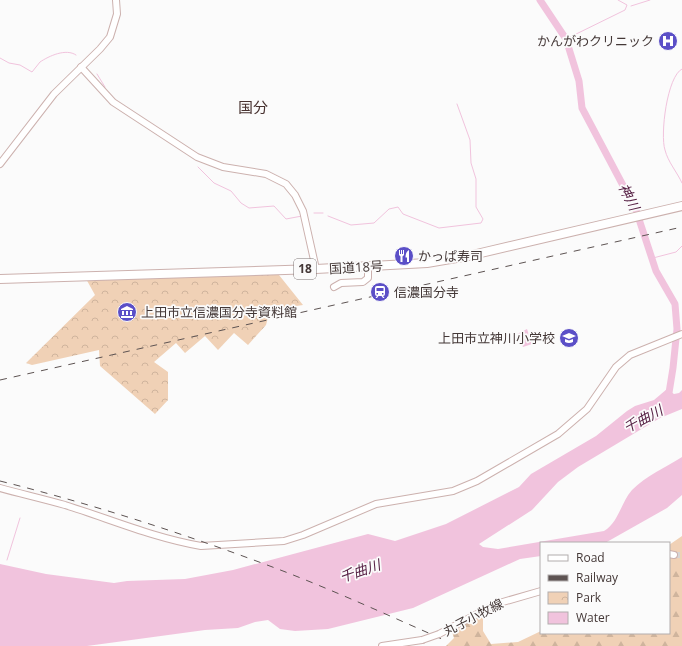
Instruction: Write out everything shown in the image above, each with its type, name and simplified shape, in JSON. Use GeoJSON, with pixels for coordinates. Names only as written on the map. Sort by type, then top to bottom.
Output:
{"type":"FeatureCollection","features":[{"type":"Feature","properties":{"kind":"highway","name":"国道18号"},"geometry":{"type":"LineString","coordinates":[[0,279],[316,269],[428,263],[468,256],[682,206]]}},
{"type":"Feature","properties":{"kind":"street"},"geometry":{"type":"LineString","coordinates":[[0,164],[47,102],[110,37],[117,14],[116,0]]}},
{"type":"Feature","properties":{"kind":"street"},"geometry":{"type":"LineString","coordinates":[[81,67],[113,102],[197,157],[223,167],[266,174],[286,184],[295,195],[303,211],[316,269]]}},
{"type":"Feature","properties":{"kind":"street"},"geometry":{"type":"LineString","coordinates":[[334,287],[341,283],[363,282],[368,278],[368,267]]}},
{"type":"Feature","properties":{"kind":"street"},"geometry":{"type":"LineString","coordinates":[[0,488],[65,505],[164,538],[201,546],[284,540],[303,535],[376,504],[441,494],[477,481],[564,430],[594,400],[616,367],[630,355],[682,334]]}},
{"type":"Feature","properties":{"kind":"street","name":"丸子小牧線"},"geometry":{"type":"LineString","coordinates":[[382,646],[422,640],[439,634],[496,604],[540,591]]}},
{"type":"Feature","properties":{"kind":"green space"},"geometry":{"type":"Polygon","coordinates":[[[275,270],[303,305],[270,310],[266,325],[248,345],[234,333],[218,350],[205,336],[185,353],[176,343],[154,362],[168,372],[168,400],[155,414],[100,366],[99,350],[32,365],[26,363],[95,295],[85,277],[275,270]]]}},
{"type":"Feature","properties":{"kind":"green space"},"geometry":{"type":"Polygon","coordinates":[[[682,536],[682,646],[446,646],[454,638],[452,632],[483,613],[483,631],[491,644],[518,642],[540,631],[540,634],[670,634],[670,544],[682,536]]]}},
{"type":"Feature","properties":{"kind":"water"},"geometry":{"type":"Polygon","coordinates":[[[527,329],[532,344],[523,347],[517,334],[527,329]]]}},
{"type":"Feature","properties":{"kind":"water","name":"千曲川"},"geometry":{"type":"Polygon","coordinates":[[[667,389],[674,394],[679,393],[682,390],[682,409],[660,418],[578,467],[558,482],[532,510],[479,544],[483,547],[498,549],[604,531],[617,517],[625,500],[632,490],[650,476],[682,457],[682,495],[667,508],[607,542],[540,542],[540,556],[520,559],[413,608],[328,629],[295,631],[280,629],[268,620],[255,622],[238,628],[205,630],[87,646],[0,646],[0,564],[46,574],[114,583],[127,581],[185,579],[233,570],[368,534],[395,541],[446,524],[519,487],[531,474],[596,436],[627,411],[635,406],[654,400],[667,389]]]}},
{"type":"Feature","properties":{"kind":"waterway","name":"神川"},"geometry":{"type":"LineString","coordinates":[[540,0],[566,39],[579,81],[582,108],[636,210],[656,271],[675,304],[677,329],[668,399]]}},
{"type":"Feature","properties":{"kind":"waterway"},"geometry":{"type":"LineString","coordinates":[[566,39],[625,10],[627,5],[618,0]]}},
{"type":"Feature","properties":{"kind":"waterway"},"geometry":{"type":"LineString","coordinates":[[631,6],[650,0]]}},
{"type":"Feature","properties":{"kind":"waterway"},"geometry":{"type":"LineString","coordinates":[[0,58],[9,63],[20,65],[32,72],[40,62],[53,55],[67,52],[76,55]]}},
{"type":"Feature","properties":{"kind":"waterway"},"geometry":{"type":"LineString","coordinates":[[682,69],[672,82],[666,106],[663,132],[666,154],[682,183]]}},
{"type":"Feature","properties":{"kind":"waterway"},"geometry":{"type":"LineString","coordinates":[[88,70],[92,74]]}},
{"type":"Feature","properties":{"kind":"waterway"},"geometry":{"type":"LineString","coordinates":[[97,74],[105,87]]}},
{"type":"Feature","properties":{"kind":"waterway"},"geometry":{"type":"LineString","coordinates":[[328,216],[351,225],[374,223],[389,209],[398,207],[403,214],[439,228],[481,223],[483,219],[476,207],[476,179],[471,163],[470,140],[457,104]]}},
{"type":"Feature","properties":{"kind":"waterway"},"geometry":{"type":"LineString","coordinates":[[198,167],[214,183],[231,191],[241,203],[249,208],[274,206],[286,219],[302,216]]}},
{"type":"Feature","properties":{"kind":"waterway"},"geometry":{"type":"LineString","coordinates":[[314,213],[323,213]]}},
{"type":"Feature","properties":{"kind":"waterway"},"geometry":{"type":"LineString","coordinates":[[653,258],[676,252],[682,246]]}},
{"type":"Feature","properties":{"kind":"waterway"},"geometry":{"type":"LineString","coordinates":[[7,560],[20,518]]}},
{"type":"Feature","properties":{"kind":"tunnel"},"geometry":{"type":"LineString","coordinates":[[674,555],[682,555]]}},
{"type":"Feature","properties":{"kind":"railway"},"geometry":{"type":"LineString","coordinates":[[0,380],[682,227]]}},
{"type":"Feature","properties":{"kind":"railway"},"geometry":{"type":"LineString","coordinates":[[0,481],[72,500],[143,522],[248,558],[363,604],[442,639]]}},
{"type":"Feature","properties":{"kind":"place","name":"かんがわクリニック"},"geometry":{"type":"Point","coordinates":[668,41]}},
{"type":"Feature","properties":{"kind":"place","name":"かっぱ寿司"},"geometry":{"type":"Point","coordinates":[404,256]}},
{"type":"Feature","properties":{"kind":"place","name":"信濃国分寺"},"geometry":{"type":"Point","coordinates":[380,292]}},
{"type":"Feature","properties":{"kind":"place","name":"上田市立信濃国分寺資料館"},"geometry":{"type":"Point","coordinates":[127,312]}},
{"type":"Feature","properties":{"kind":"place","name":"上田市立神川小学校"},"geometry":{"type":"Point","coordinates":[569,338]}},
{"type":"Feature","properties":{"kind":"district","name":"国分"},"geometry":{"type":"Point","coordinates":[253,108]}}]}
